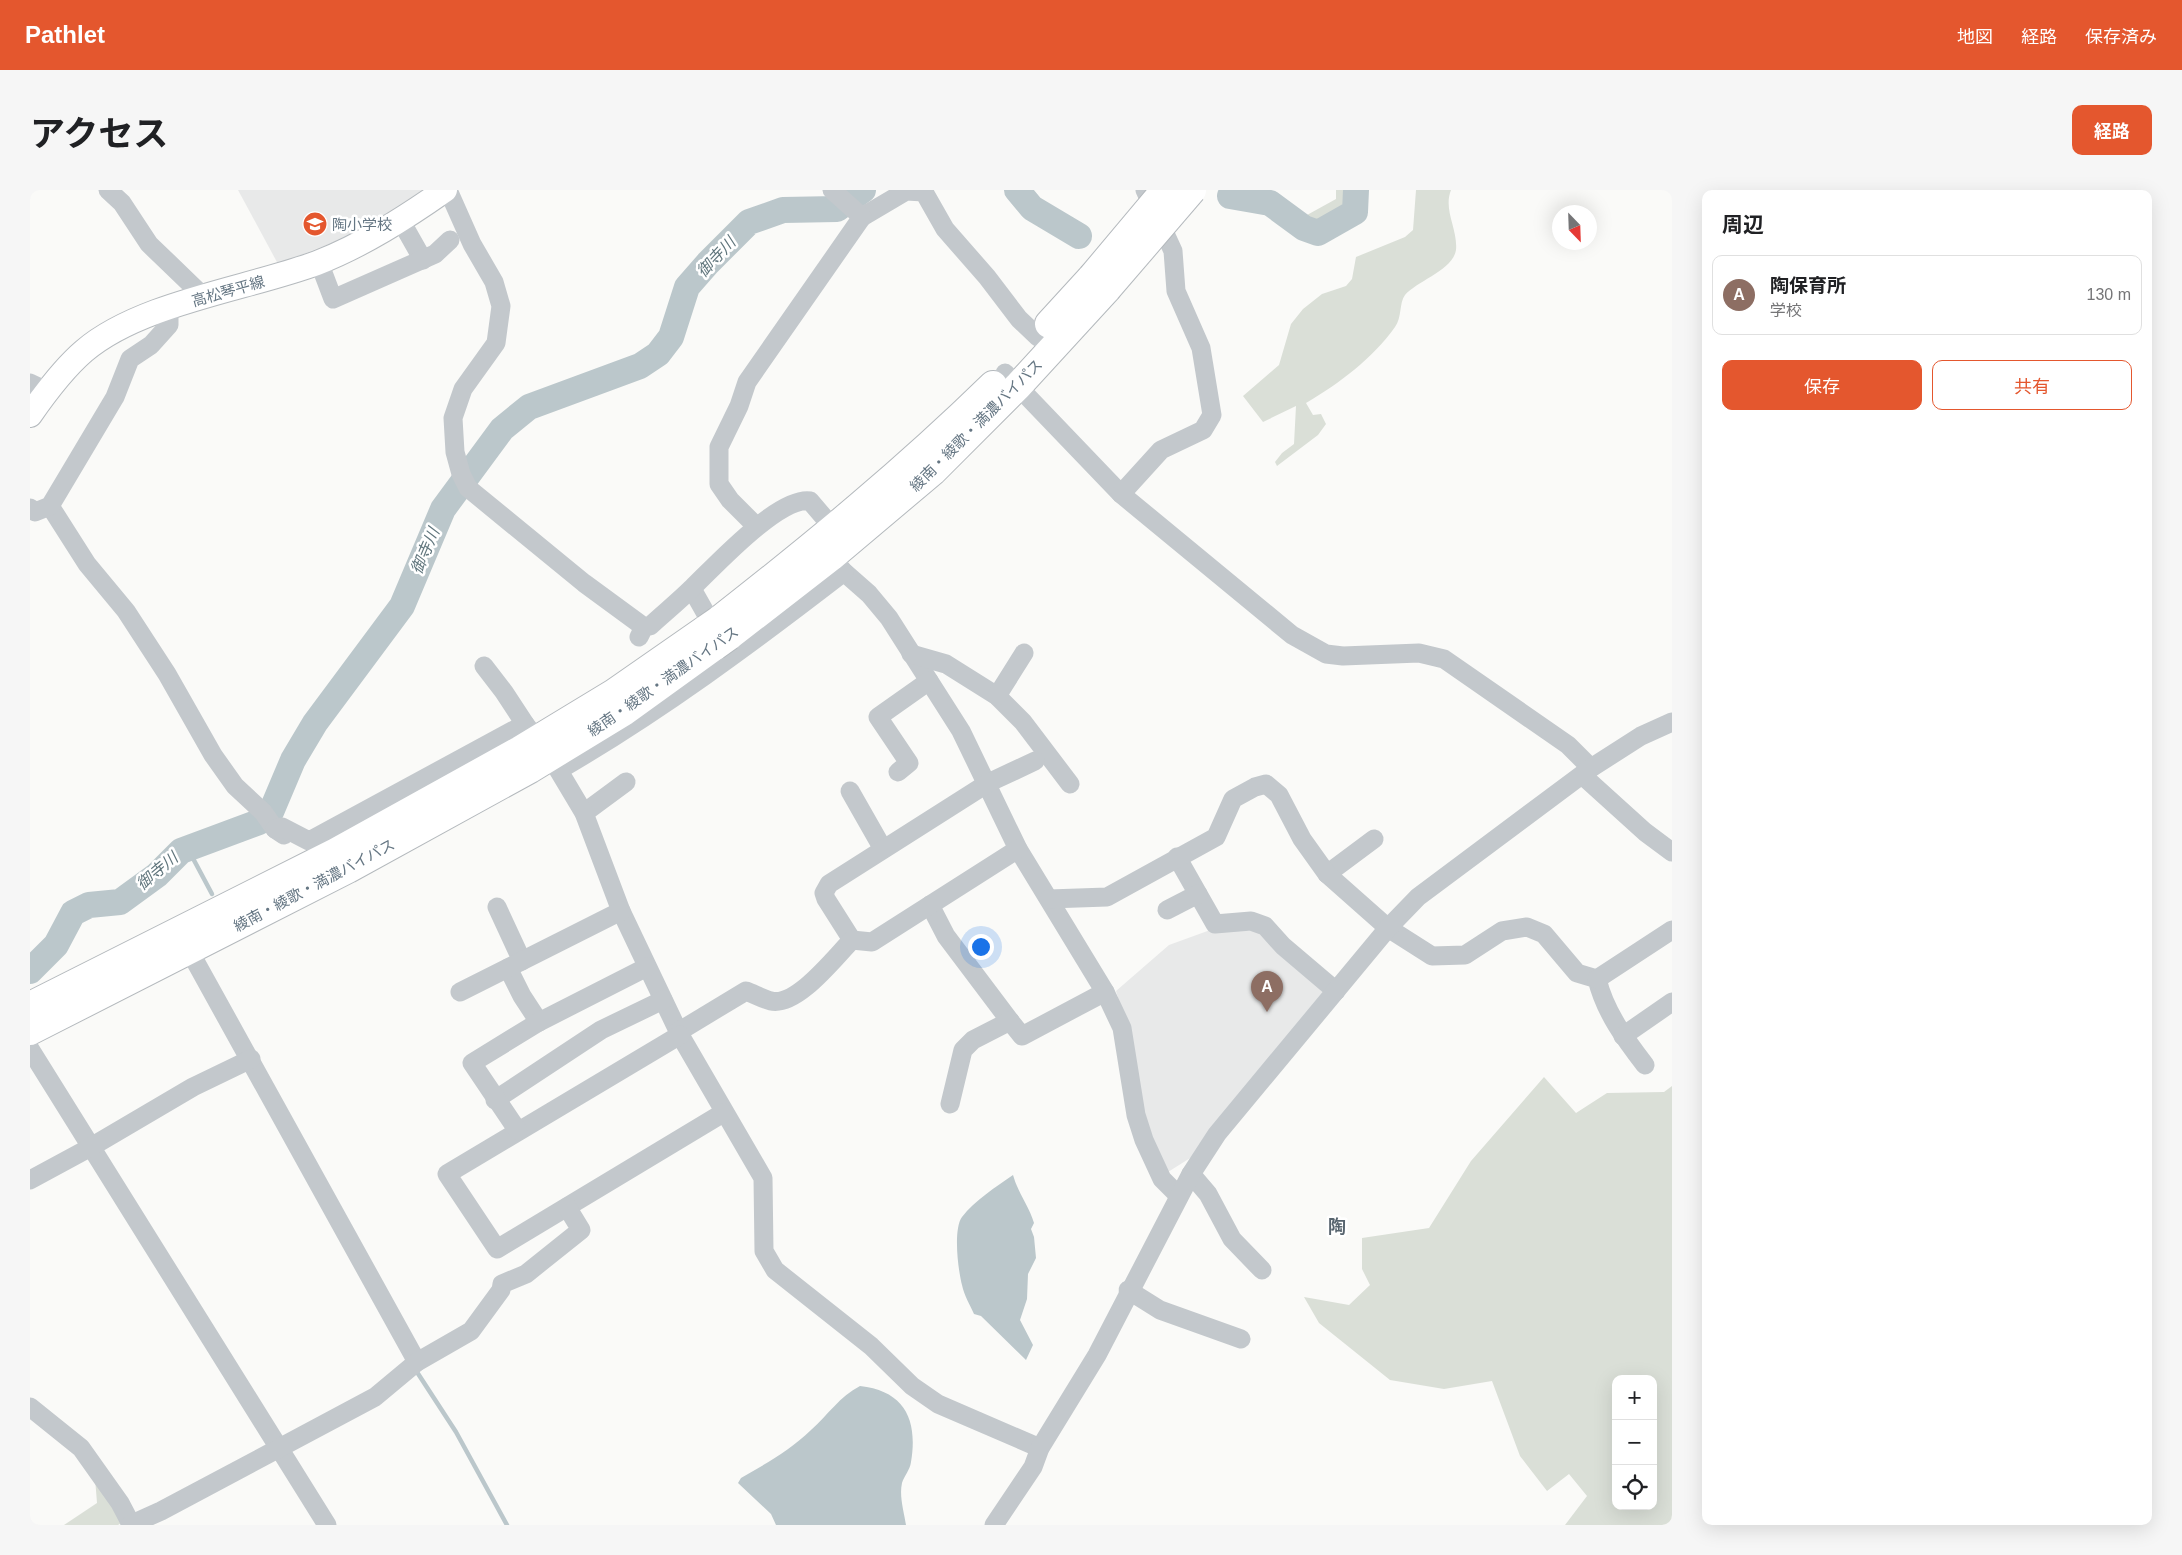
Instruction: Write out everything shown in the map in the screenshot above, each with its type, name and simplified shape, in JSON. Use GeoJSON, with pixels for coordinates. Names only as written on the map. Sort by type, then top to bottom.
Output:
{"type":"FeatureCollection","features":[{"type":"Feature","properties":{"kind":"highway","name":"綾南・綾歌・満濃バイパス"},"geometry":{"type":"LineString","coordinates":[[30,1031],[348,869],[542,748],[614,693],[720,638],[832,550],[918,457],[1011,380],[1100,283],[1165,190]]}},
{"type":"Feature","properties":{"kind":"highway","name":"綾南・綾歌・満濃バイパス"},"geometry":{"type":"LineString","coordinates":[[1011,380],[1038,336],[1162,226],[1192,190]]}},
{"type":"Feature","properties":{"kind":"highway","name":"綾南・綾歌・満濃バイパス"},"geometry":{"type":"LineString","coordinates":[[30,1006],[542,748]]}},
{"type":"Feature","properties":{"kind":"main road","name":"高松琴平線"},"geometry":{"type":"LineString","coordinates":[[30,415],[39,387],[105,336],[169,309],[319,262],[400,221],[447,190]]}},
{"type":"Feature","properties":{"kind":"street"},"geometry":{"type":"LineString","coordinates":[[108,190],[122,203],[148,244],[204,297]]}},
{"type":"Feature","properties":{"kind":"street"},"geometry":{"type":"LineString","coordinates":[[447,190],[472,244],[494,282],[501,306],[496,344],[463,389],[453,418],[455,452],[464,481],[642,632],[692,589],[717,562],[756,526],[804,500],[810,501],[832,550],[889,618],[962,731],[1018,849],[1105,992],[1122,1028],[1136,1115],[1144,1140],[1162,1179],[1180,1196]]}},
{"type":"Feature","properties":{"kind":"street"},"geometry":{"type":"LineString","coordinates":[[1121,494],[1160,450],[1203,430],[1212,415],[1201,348],[1176,291],[1173,251],[1145,190]]}},
{"type":"Feature","properties":{"kind":"street"},"geometry":{"type":"LineString","coordinates":[[756,526],[730,500],[719,484],[719,446],[739,406],[746,382],[847,203],[906,191],[924,192],[945,229],[987,277],[1019,319],[1038,336]]}},
{"type":"Feature","properties":{"kind":"street"},"geometry":{"type":"LineString","coordinates":[[400,221],[423,260]]}},
{"type":"Feature","properties":{"kind":"street"},"geometry":{"type":"LineString","coordinates":[[319,262],[333,300],[435,254],[450,240]]}},
{"type":"Feature","properties":{"kind":"street"},"geometry":{"type":"LineString","coordinates":[[30,508],[35,512],[50,506],[115,397],[130,359],[151,345],[169,325],[169,309]]}},
{"type":"Feature","properties":{"kind":"street"},"geometry":{"type":"LineString","coordinates":[[1011,380],[1121,494],[1292,635],[1326,654],[1343,656],[1419,653],[1444,659],[1568,745],[1586,772],[1645,832],[1672,852]]}},
{"type":"Feature","properties":{"kind":"street"},"geometry":{"type":"LineString","coordinates":[[50,506],[87,564],[136,627],[167,674],[213,755],[235,786],[269,821],[307,850],[314,863]]}},
{"type":"Feature","properties":{"kind":"street"},"geometry":{"type":"LineString","coordinates":[[269,821],[309,842],[542,748],[648,715],[720,638],[832,550]]}},
{"type":"Feature","properties":{"kind":"street"},"geometry":{"type":"LineString","coordinates":[[692,589],[720,638]]}},
{"type":"Feature","properties":{"kind":"street"},"geometry":{"type":"LineString","coordinates":[[996,696],[1024,653]]}},
{"type":"Feature","properties":{"kind":"street"},"geometry":{"type":"LineString","coordinates":[[912,654],[946,664],[996,696],[1023,722],[1070,784]]}},
{"type":"Feature","properties":{"kind":"street"},"geometry":{"type":"LineString","coordinates":[[484,666],[504,692],[584,813],[621,911],[647,968],[679,1033],[723,1113],[763,1178],[764,1251],[775,1270],[871,1346],[912,1386],[938,1404],[1040,1448]]}},
{"type":"Feature","properties":{"kind":"street"},"geometry":{"type":"LineString","coordinates":[[898,772],[909,763],[878,717],[929,680]]}},
{"type":"Feature","properties":{"kind":"street"},"geometry":{"type":"LineString","coordinates":[[994,1525],[1032,1467],[1040,1448],[1096,1355],[1128,1290],[1191,1174],[1217,1134],[1388,928],[1418,897],[1586,772],[1641,736],[1672,722]]}},
{"type":"Feature","properties":{"kind":"street"},"geometry":{"type":"LineString","coordinates":[[852,940],[826,899],[826,889],[829,884],[988,783],[1035,761]]}},
{"type":"Feature","properties":{"kind":"street"},"geometry":{"type":"LineString","coordinates":[[584,813],[626,782]]}},
{"type":"Feature","properties":{"kind":"street"},"geometry":{"type":"LineString","coordinates":[[1049,899],[1107,897],[1216,837],[1233,799],[1255,787],[1266,784],[1279,795],[1302,839],[1328,874],[1388,928],[1432,956],[1453,957],[1466,955],[1502,932],[1527,927],[1544,934],[1576,973],[1597,979],[1672,930]]}},
{"type":"Feature","properties":{"kind":"street"},"geometry":{"type":"LineString","coordinates":[[850,791],[883,849]]}},
{"type":"Feature","properties":{"kind":"street"},"geometry":{"type":"LineString","coordinates":[[1328,874],[1374,839]]}},
{"type":"Feature","properties":{"kind":"street"},"geometry":{"type":"LineString","coordinates":[[852,940],[872,942],[1018,849]]}},
{"type":"Feature","properties":{"kind":"street"},"geometry":{"type":"LineString","coordinates":[[1177,857],[1215,924],[1251,920],[1265,926],[1283,946],[1336,991]]}},
{"type":"Feature","properties":{"kind":"street"},"geometry":{"type":"LineString","coordinates":[[1167,910],[1198,894]]}},
{"type":"Feature","properties":{"kind":"street"},"geometry":{"type":"LineString","coordinates":[[930,905],[946,936],[1022,1036],[1105,992]]}},
{"type":"Feature","properties":{"kind":"street"},"geometry":{"type":"LineString","coordinates":[[497,907],[515,964],[522,996],[539,1022]]}},
{"type":"Feature","properties":{"kind":"street"},"geometry":{"type":"LineString","coordinates":[[460,992],[621,911]]}},
{"type":"Feature","properties":{"kind":"street"},"geometry":{"type":"LineString","coordinates":[[723,1113],[497,1249],[447,1174],[746,991],[772,1002],[787,1000],[799,993],[852,940]]}},
{"type":"Feature","properties":{"kind":"street"},"geometry":{"type":"LineString","coordinates":[[189,950],[246,1062],[417,1362]]}},
{"type":"Feature","properties":{"kind":"street"},"geometry":{"type":"LineString","coordinates":[[518,1131],[472,1064],[539,1022],[647,968]]}},
{"type":"Feature","properties":{"kind":"street"},"geometry":{"type":"LineString","coordinates":[[1597,979],[1602,1000],[1623,1036],[1645,1065]]}},
{"type":"Feature","properties":{"kind":"street"},"geometry":{"type":"LineString","coordinates":[[496,1100],[600,1030],[663,1000]]}},
{"type":"Feature","properties":{"kind":"street"},"geometry":{"type":"LineString","coordinates":[[1623,1036],[1672,1002]]}},
{"type":"Feature","properties":{"kind":"street"},"geometry":{"type":"LineString","coordinates":[[950,1104],[963,1050],[973,1040],[1010,1021]]}},
{"type":"Feature","properties":{"kind":"street"},"geometry":{"type":"LineString","coordinates":[[30,1049],[327,1525]]}},
{"type":"Feature","properties":{"kind":"street"},"geometry":{"type":"LineString","coordinates":[[30,1180],[91,1147],[193,1087],[246,1062]]}},
{"type":"Feature","properties":{"kind":"street"},"geometry":{"type":"LineString","coordinates":[[1191,1174],[1208,1194],[1232,1239],[1262,1270]]}},
{"type":"Feature","properties":{"kind":"street"},"geometry":{"type":"LineString","coordinates":[[30,1407],[81,1448],[120,1503],[130,1525],[165,1518],[279,1448],[375,1397],[417,1362],[471,1331],[501,1290],[502,1284],[526,1274],[581,1230],[568,1207]]}},
{"type":"Feature","properties":{"kind":"street"},"geometry":{"type":"LineString","coordinates":[[1128,1290],[1160,1310],[1241,1340]]}},
{"type":"Feature","properties":{"kind":"shaded area","name":"陶小学校"},"geometry":{"type":"Polygon","coordinates":[[[238,190],[424,190],[390,214],[357,233],[278,264],[238,190]]]}},
{"type":"Feature","properties":{"kind":"shaded area"},"geometry":{"type":"Polygon","coordinates":[[[1336,190],[1353,190],[1352,211],[1318,229],[1308,226],[1307,215],[1336,199],[1336,190]]]}},
{"type":"Feature","properties":{"kind":"shaded area"},"geometry":{"type":"Polygon","coordinates":[[[1416,190],[1451,190],[1449,205],[1456,242],[1456,250],[1453,257],[1442,269],[1405,295],[1395,327],[1366,360],[1343,379],[1306,403],[1313,415],[1321,414],[1326,424],[1318,435],[1277,466],[1275,462],[1282,453],[1294,444],[1296,406],[1263,422],[1243,396],[1279,365],[1291,324],[1303,309],[1322,294],[1346,286],[1352,279],[1356,257],[1405,237],[1413,230],[1416,190]]]}},
{"type":"Feature","properties":{"kind":"shaded area"},"geometry":{"type":"Polygon","coordinates":[[[1213,929],[1265,931],[1322,985],[1323,995],[1195,1155],[1168,1172],[1143,1119],[1131,1041],[1116,991],[1169,945],[1213,929]]]}},
{"type":"Feature","properties":{"kind":"shaded area"},"geometry":{"type":"Polygon","coordinates":[[[1544,1077],[1576,1113],[1607,1093],[1664,1092],[1672,1086],[1672,1525],[1565,1525],[1587,1496],[1569,1474],[1547,1491],[1520,1456],[1492,1381],[1444,1389],[1390,1380],[1319,1323],[1304,1297],[1349,1305],[1370,1285],[1362,1269],[1362,1238],[1429,1228],[1471,1161],[1544,1077]]]}},
{"type":"Feature","properties":{"kind":"shaded area"},"geometry":{"type":"Polygon","coordinates":[[[1013,1175],[1034,1223],[1031,1229],[1034,1237],[1036,1258],[1028,1274],[1027,1299],[1020,1320],[1033,1345],[1026,1360],[981,1316],[974,1314],[963,1289],[957,1250],[959,1223],[962,1217],[979,1199],[1013,1175]]]}},
{"type":"Feature","properties":{"kind":"shaded area"},"geometry":{"type":"Polygon","coordinates":[[[860,1386],[888,1394],[898,1401],[910,1421],[913,1447],[911,1462],[901,1488],[906,1525],[776,1525],[771,1514],[738,1483],[741,1478],[794,1444],[840,1400],[860,1386]]]}},
{"type":"Feature","properties":{"kind":"shaded area"},"geometry":{"type":"Polygon","coordinates":[[[95,1478],[123,1522],[118,1525],[64,1525],[97,1503],[95,1478]]]}},
{"type":"Feature","properties":{"kind":"waterway","name":"御寺川"},"geometry":{"type":"LineString","coordinates":[[30,971],[56,945],[73,913],[89,905],[120,902],[157,875],[181,851],[259,822],[271,812],[293,760],[315,723],[402,606],[443,509],[502,429],[529,407],[640,366],[658,354],[671,337],[687,287],[749,222],[783,210],[837,209],[863,190]]}},
{"type":"Feature","properties":{"kind":"waterway","name":"御寺川"},"geometry":{"type":"LineString","coordinates":[[1017,190],[1032,208],[1079,236]]}},
{"type":"Feature","properties":{"kind":"waterway","name":"御寺川"},"geometry":{"type":"LineString","coordinates":[[1230,196],[1270,203],[1304,228],[1318,233],[1355,212],[1356,190]]}},
{"type":"Feature","properties":{"kind":"waterway"},"geometry":{"type":"LineString","coordinates":[[188,849],[212,894]]}},
{"type":"Feature","properties":{"kind":"waterway"},"geometry":{"type":"LineString","coordinates":[[415,1369],[456,1432],[507,1525]]}},
{"type":"Feature","properties":{"kind":"place","name":"陶小学校"},"geometry":{"type":"Point","coordinates":[315,224]}},
{"type":"Feature","properties":{"kind":"place","name":"陶保育所"},"geometry":{"type":"Point","coordinates":[1267,1012]}},
{"type":"Feature","properties":{"kind":"district","name":"陶"},"geometry":{"type":"Point","coordinates":[1337,1227]}}]}
